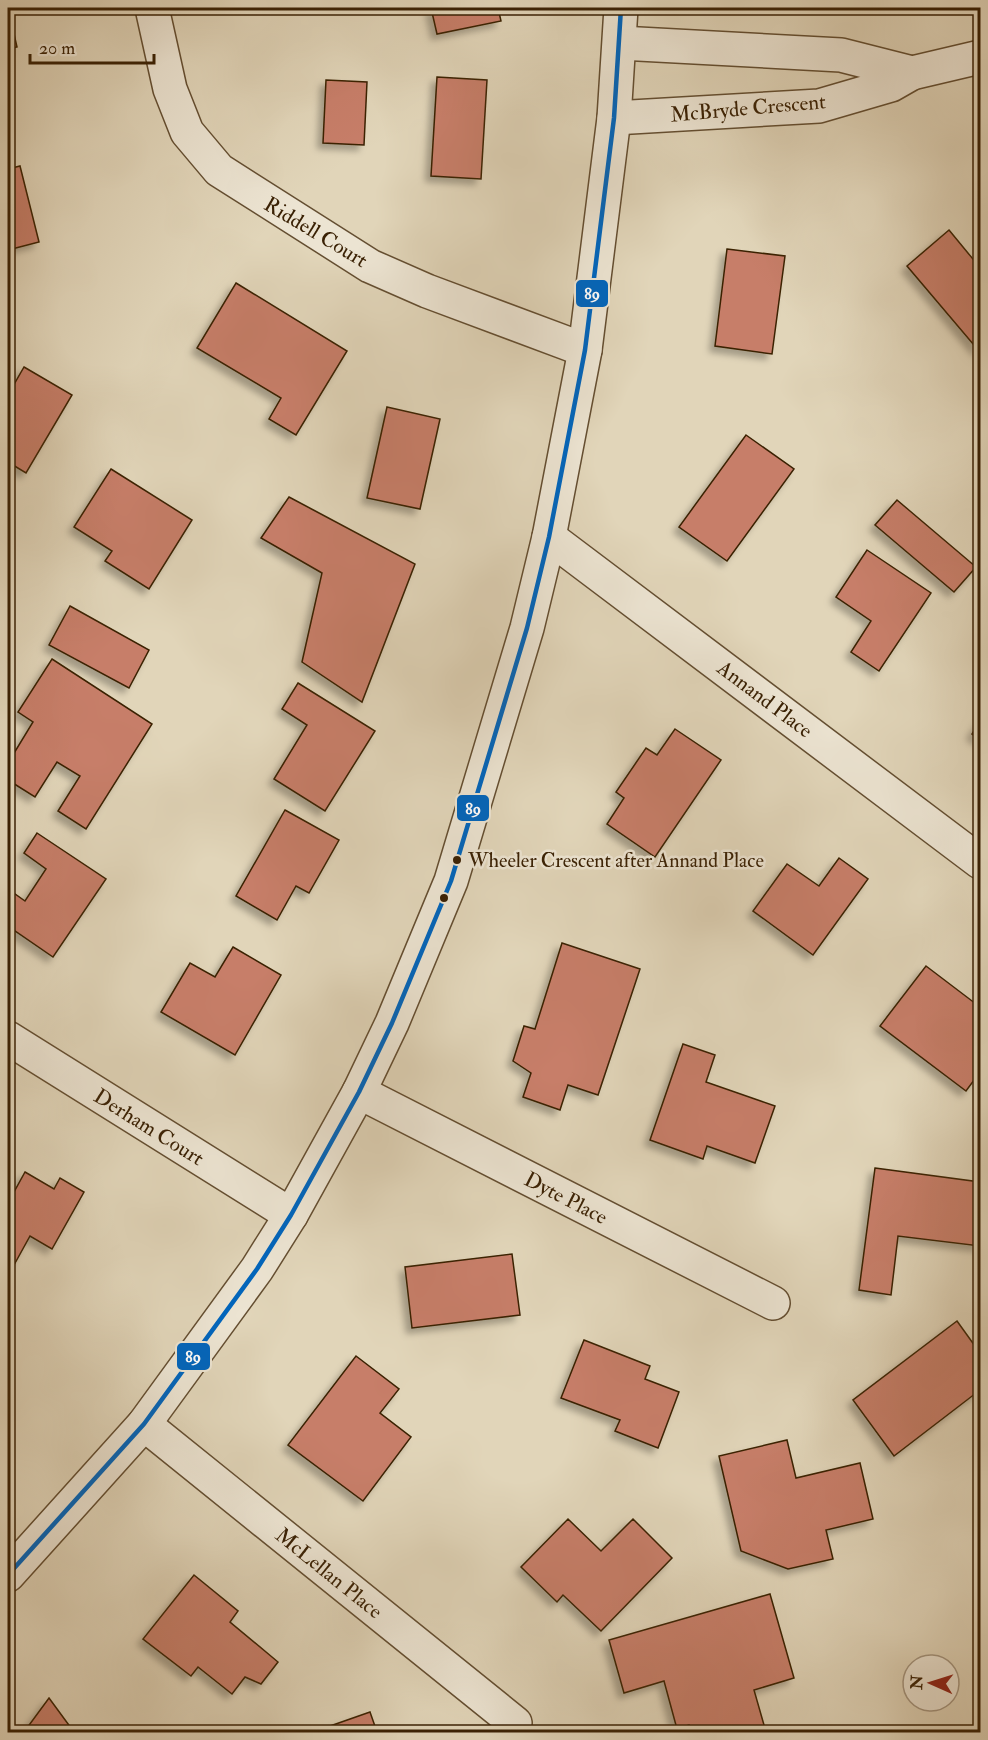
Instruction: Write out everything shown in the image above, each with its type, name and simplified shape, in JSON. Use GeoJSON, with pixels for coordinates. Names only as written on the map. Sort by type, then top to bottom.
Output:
{"type":"FeatureCollection","features":[{"type":"Feature","properties":{"kind":"street","name":"Riddell Court"},"geometry":{"type":"LineString","coordinates":[[152,8],[170,89],[187,132],[219,170],[370,266],[427,291],[585,350]]}},
{"type":"Feature","properties":{"kind":"street"},"geometry":{"type":"LineString","coordinates":[[8,1575],[144,1424],[257,1269],[291,1215],[358,1092],[392,1023],[451,881],[527,628],[549,537],[585,350],[614,118],[621,8]]}},
{"type":"Feature","properties":{"kind":"street","name":"McBryde Crescent"},"geometry":{"type":"LineString","coordinates":[[620,43],[842,56],[912,73]]}},
{"type":"Feature","properties":{"kind":"street","name":"McBryde Crescent"},"geometry":{"type":"LineString","coordinates":[[614,118],[819,106],[891,85],[912,73],[981,57]]}},
{"type":"Feature","properties":{"kind":"street","name":"Annand Place"},"geometry":{"type":"LineString","coordinates":[[549,537],[981,862]]}},
{"type":"Feature","properties":{"kind":"street","name":"Derham Court"},"geometry":{"type":"LineString","coordinates":[[8,1038],[291,1215]]}},
{"type":"Feature","properties":{"kind":"street","name":"Dyte Place"},"geometry":{"type":"LineString","coordinates":[[358,1092],[773,1303]]}},
{"type":"Feature","properties":{"kind":"street","name":"McLellan Place"},"geometry":{"type":"LineString","coordinates":[[144,1424],[515,1724]]}},
{"type":"Feature","properties":{"kind":"building"},"geometry":{"type":"Polygon","coordinates":[[[8,8],[17,47],[8,49],[8,8]]]}},
{"type":"Feature","properties":{"kind":"building"},"geometry":{"type":"Polygon","coordinates":[[[431,8],[498,8],[501,21],[437,34],[431,8]]]}},
{"type":"Feature","properties":{"kind":"building"},"geometry":{"type":"Polygon","coordinates":[[[437,77],[487,80],[481,179],[431,176],[437,77]]]}},
{"type":"Feature","properties":{"kind":"building"},"geometry":{"type":"Polygon","coordinates":[[[326,80],[367,82],[364,145],[323,143],[326,80]]]}},
{"type":"Feature","properties":{"kind":"building"},"geometry":{"type":"Polygon","coordinates":[[[20,166],[39,242],[8,250],[8,169],[20,166]]]}},
{"type":"Feature","properties":{"kind":"building"},"geometry":{"type":"Polygon","coordinates":[[[949,230],[977,264],[980,261],[979,351],[907,266],[949,230]]]}},
{"type":"Feature","properties":{"kind":"building"},"geometry":{"type":"Polygon","coordinates":[[[727,249],[785,256],[772,354],[715,346],[727,249]]]}},
{"type":"Feature","properties":{"kind":"building"},"geometry":{"type":"Polygon","coordinates":[[[236,283],[347,351],[296,435],[269,419],[281,398],[197,348],[236,283]]]}},
{"type":"Feature","properties":{"kind":"building"},"geometry":{"type":"Polygon","coordinates":[[[24,367],[72,395],[26,473],[8,462],[8,395],[24,367]]]}},
{"type":"Feature","properties":{"kind":"building"},"geometry":{"type":"Polygon","coordinates":[[[387,407],[440,419],[420,509],[367,498],[387,407]]]}},
{"type":"Feature","properties":{"kind":"building"},"geometry":{"type":"Polygon","coordinates":[[[746,435],[794,469],[727,561],[679,527],[746,435]]]}},
{"type":"Feature","properties":{"kind":"building"},"geometry":{"type":"Polygon","coordinates":[[[111,469],[192,520],[149,589],[105,561],[112,551],[74,527],[111,469]]]}},
{"type":"Feature","properties":{"kind":"building"},"geometry":{"type":"Polygon","coordinates":[[[289,497],[415,564],[362,702],[302,662],[322,573],[261,538],[289,497]]]}},
{"type":"Feature","properties":{"kind":"building"},"geometry":{"type":"Polygon","coordinates":[[[897,500],[976,567],[954,592],[875,525],[897,500]]]}},
{"type":"Feature","properties":{"kind":"building"},"geometry":{"type":"Polygon","coordinates":[[[867,550],[931,593],[879,671],[851,652],[871,621],[836,597],[867,550]]]}},
{"type":"Feature","properties":{"kind":"building"},"geometry":{"type":"Polygon","coordinates":[[[70,606],[149,650],[129,688],[49,645],[70,606]]]}},
{"type":"Feature","properties":{"kind":"building"},"geometry":{"type":"Polygon","coordinates":[[[52,659],[152,724],[86,829],[58,811],[80,776],[57,762],[35,797],[8,780],[8,763],[33,722],[18,712],[52,659]]]}},
{"type":"Feature","properties":{"kind":"building"},"geometry":{"type":"Polygon","coordinates":[[[298,683],[375,731],[325,811],[274,779],[307,725],[282,709],[298,683]]]}},
{"type":"Feature","properties":{"kind":"building"},"geometry":{"type":"Polygon","coordinates":[[[980,721],[980,740],[972,734],[980,721]]]}},
{"type":"Feature","properties":{"kind":"building"},"geometry":{"type":"Polygon","coordinates":[[[675,729],[721,760],[655,857],[607,824],[624,798],[616,792],[646,748],[657,755],[675,729]]]}},
{"type":"Feature","properties":{"kind":"building"},"geometry":{"type":"Polygon","coordinates":[[[285,810],[339,840],[309,893],[296,886],[277,920],[236,896],[285,810]]]}},
{"type":"Feature","properties":{"kind":"building"},"geometry":{"type":"Polygon","coordinates":[[[37,833],[106,879],[53,957],[8,926],[8,889],[25,901],[46,869],[24,853],[37,833]]]}},
{"type":"Feature","properties":{"kind":"building"},"geometry":{"type":"Polygon","coordinates":[[[839,858],[868,879],[813,955],[753,911],[787,864],[819,886],[839,858]]]}},
{"type":"Feature","properties":{"kind":"building"},"geometry":{"type":"Polygon","coordinates":[[[562,943],[640,969],[598,1095],[568,1085],[560,1110],[523,1097],[531,1073],[513,1061],[524,1026],[535,1029],[562,943]]]}},
{"type":"Feature","properties":{"kind":"building"},"geometry":{"type":"Polygon","coordinates":[[[233,947],[281,975],[235,1055],[161,1012],[190,963],[215,977],[233,947]]]}},
{"type":"Feature","properties":{"kind":"building"},"geometry":{"type":"Polygon","coordinates":[[[926,966],[980,1007],[980,1072],[966,1091],[880,1026],[926,966]]]}},
{"type":"Feature","properties":{"kind":"building"},"geometry":{"type":"Polygon","coordinates":[[[683,1044],[715,1055],[706,1082],[775,1106],[755,1163],[707,1146],[703,1159],[650,1140],[683,1044]]]}},
{"type":"Feature","properties":{"kind":"building"},"geometry":{"type":"Polygon","coordinates":[[[875,1168],[980,1182],[980,1246],[898,1236],[891,1295],[859,1290],[875,1168]]]}},
{"type":"Feature","properties":{"kind":"building"},"geometry":{"type":"Polygon","coordinates":[[[25,1172],[54,1189],[60,1178],[84,1192],[52,1249],[30,1236],[14,1265],[8,1261],[8,1203],[25,1172]]]}},
{"type":"Feature","properties":{"kind":"building"},"geometry":{"type":"Polygon","coordinates":[[[512,1254],[520,1315],[412,1328],[405,1267],[512,1254]]]}},
{"type":"Feature","properties":{"kind":"building"},"geometry":{"type":"Polygon","coordinates":[[[957,1321],[980,1353],[980,1390],[894,1456],[853,1400],[957,1321]]]}},
{"type":"Feature","properties":{"kind":"building"},"geometry":{"type":"Polygon","coordinates":[[[584,1340],[650,1366],[645,1379],[679,1392],[658,1448],[615,1431],[620,1420],[561,1398],[584,1340]]]}},
{"type":"Feature","properties":{"kind":"building"},"geometry":{"type":"Polygon","coordinates":[[[356,1356],[399,1389],[380,1413],[411,1437],[363,1501],[288,1445],[356,1356]]]}},
{"type":"Feature","properties":{"kind":"building"},"geometry":{"type":"Polygon","coordinates":[[[787,1440],[796,1478],[860,1463],[873,1519],[826,1530],[833,1559],[788,1569],[741,1551],[719,1456],[787,1440]]]}},
{"type":"Feature","properties":{"kind":"building"},"geometry":{"type":"Polygon","coordinates":[[[568,1519],[601,1551],[633,1519],[672,1558],[601,1631],[563,1595],[557,1602],[521,1567],[568,1519]]]}},
{"type":"Feature","properties":{"kind":"building"},"geometry":{"type":"Polygon","coordinates":[[[194,1575],[238,1611],[230,1622],[278,1662],[261,1684],[245,1677],[232,1694],[198,1667],[191,1676],[143,1639],[194,1575]]]}},
{"type":"Feature","properties":{"kind":"building"},"geometry":{"type":"Polygon","coordinates":[[[770,1594],[794,1678],[754,1690],[766,1732],[691,1732],[689,1725],[677,1729],[664,1681],[624,1693],[609,1640],[770,1594]]]}},
{"type":"Feature","properties":{"kind":"building"},"geometry":{"type":"Polygon","coordinates":[[[49,1698],[74,1732],[24,1732],[49,1698]]]}},
{"type":"Feature","properties":{"kind":"building"},"geometry":{"type":"Polygon","coordinates":[[[370,1712],[377,1732],[313,1732],[370,1712]]]}},
{"type":"Feature","properties":{"kind":"transit line","name":"89"},"geometry":{"type":"LineString","coordinates":[[8,1575],[144,1424],[257,1269],[291,1215],[359,1092],[392,1023],[451,881],[527,628],[549,537],[585,350],[614,118],[621,8]]}},
{"type":"Feature","properties":{"kind":"place","name":"Wheeler Crescent after Annand Place"},"geometry":{"type":"Point","coordinates":[457,860]}}]}
